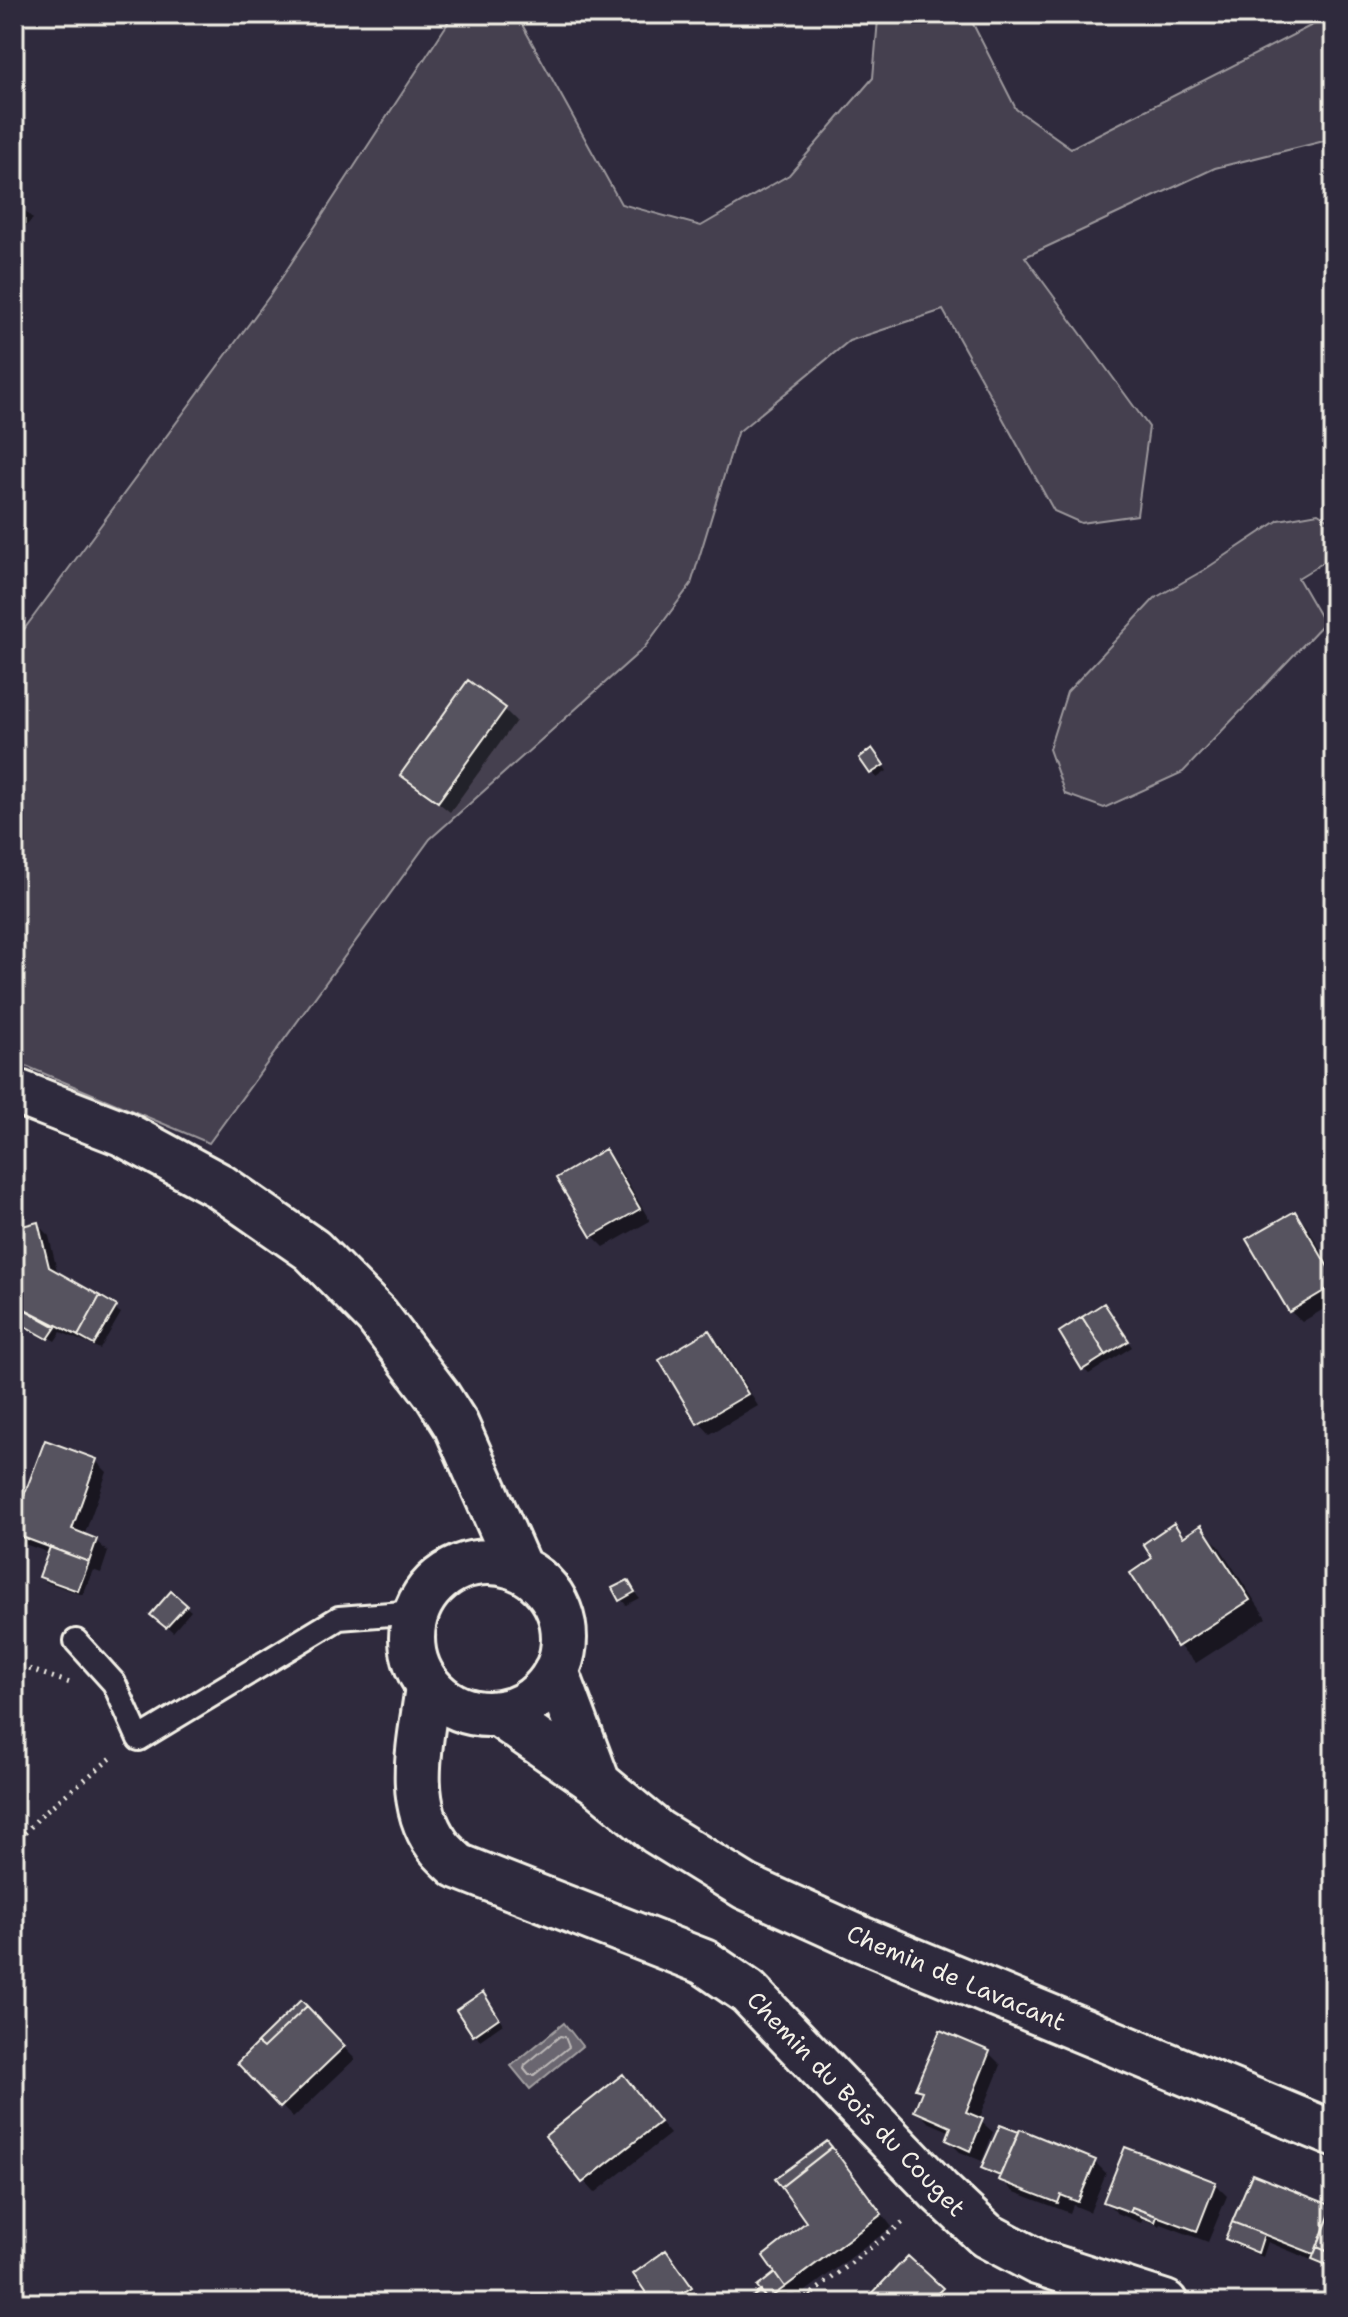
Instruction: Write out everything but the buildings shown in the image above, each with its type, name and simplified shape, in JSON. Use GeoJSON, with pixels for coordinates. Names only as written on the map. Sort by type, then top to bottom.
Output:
{"type":"FeatureCollection","features":[{"type":"Feature","properties":{"kind":"street"},"geometry":{"type":"LineString","coordinates":[[14,1091],[122,1133],[218,1185],[312,1250],[377,1316],[437,1395],[456,1425],[519,1568]]}},
{"type":"Feature","properties":{"kind":"street"},"geometry":{"type":"LineString","coordinates":[[448,1572],[471,1563],[496,1562],[519,1568],[540,1581],[555,1601],[563,1623],[564,1648],[556,1671],[542,1692],[522,1706],[498,1714],[471,1713],[447,1703],[428,1686],[415,1663],[411,1638],[416,1612],[429,1590],[448,1572],[486,1490]]}},
{"type":"Feature","properties":{"kind":"street","name":"Chemin de Lavacant"},"geometry":{"type":"LineString","coordinates":[[556,1671],[598,1783]]}},
{"type":"Feature","properties":{"kind":"street","name":"Chemin du Bois du Couget"},"geometry":{"type":"LineString","coordinates":[[428,1686],[418,1778],[421,1809],[436,1843],[458,1866],[704,1962],[748,1992],[939,2191],[986,2235],[1037,2262],[1165,2303]]}},
{"type":"Feature","properties":{"kind":"street","name":"Chemin de Lavacant"},"geometry":{"type":"LineString","coordinates":[[498,1714],[598,1783],[657,1832],[746,1887],[861,1939],[1334,2134]]}},
{"type":"Feature","properties":{"kind":"lane"},"geometry":{"type":"LineString","coordinates":[[76,1641],[114,1683],[139,1739],[339,1618],[416,1612]]}},
{"type":"Feature","properties":{"kind":"path"},"geometry":{"type":"LineString","coordinates":[[14,1845],[43,1813],[139,1739]]}},
{"type":"Feature","properties":{"kind":"path"},"geometry":{"type":"LineString","coordinates":[[800,2303],[914,2214]]}},
{"type":"Feature","properties":{"kind":"path"},"geometry":{"type":"LineString","coordinates":[[810,2295],[818,2303]]}},
{"type":"Feature","properties":{"kind":"shaded area"},"geometry":{"type":"Polygon","coordinates":[[[443,14],[520,14],[519,19],[621,204],[701,226],[789,175],[873,78],[878,19],[874,14],[968,14],[1016,109],[1071,148],[1334,14],[1334,142],[1328,140],[1215,168],[1025,257],[1149,427],[1137,515],[1081,523],[1054,511],[943,310],[849,341],[737,433],[691,584],[644,648],[430,839],[209,1143],[14,1061],[14,643],[271,294],[448,23],[443,14]]]}},
{"type":"Feature","properties":{"kind":"shaded area"},"geometry":{"type":"Polygon","coordinates":[[[1318,513],[1334,523],[1334,556],[1298,578],[1324,623],[1183,772],[1104,808],[1065,794],[1049,749],[1067,692],[1155,598],[1279,520],[1318,513]]]}},
{"type":"Feature","properties":{"kind":"water"},"geometry":{"type":"Polygon","coordinates":[[[564,2023],[582,2046],[530,2089],[511,2066],[564,2023]]]}}]}
